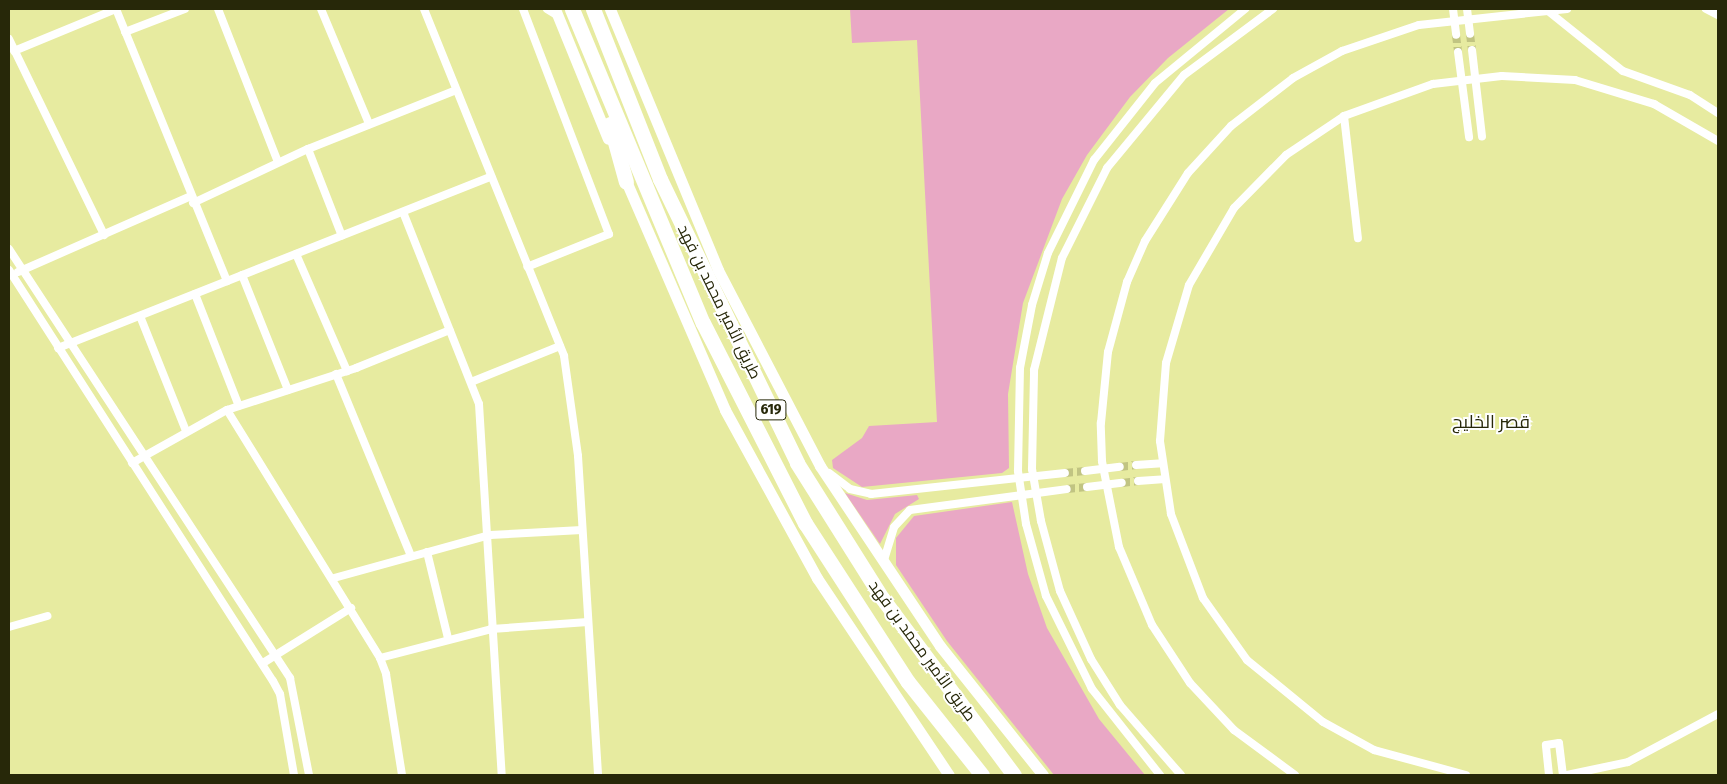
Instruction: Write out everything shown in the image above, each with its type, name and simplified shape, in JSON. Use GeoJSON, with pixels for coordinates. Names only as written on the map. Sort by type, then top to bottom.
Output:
{"type":"FeatureCollection","features":[{"type":"Feature","properties":{"kind":"highway","name":"طريق الأمير محمد بن فهد"},"geometry":{"type":"LineString","coordinates":[[572,9],[703,323],[805,523],[908,682],[982,775]]}},
{"type":"Feature","properties":{"kind":"highway","name":"طريق الأمير محمد بن فهد"},"geometry":{"type":"LineString","coordinates":[[593,9],[664,188],[798,463],[882,598],[1014,775]]}},
{"type":"Feature","properties":{"kind":"highway"},"geometry":{"type":"LineString","coordinates":[[601,81],[626,182]]}},
{"type":"Feature","properties":{"kind":"main road"},"geometry":{"type":"LineString","coordinates":[[610,9],[718,270],[820,466],[940,646],[1043,775]]}},
{"type":"Feature","properties":{"kind":"main road"},"geometry":{"type":"LineString","coordinates":[[556,13],[626,182],[725,410],[816,578],[949,775]]}},
{"type":"Feature","properties":{"kind":"street"},"geometry":{"type":"LineString","coordinates":[[14,51],[116,9],[192,200],[227,282]]}},
{"type":"Feature","properties":{"kind":"street"},"geometry":{"type":"LineString","coordinates":[[125,32],[185,9]]}},
{"type":"Feature","properties":{"kind":"street"},"geometry":{"type":"LineString","coordinates":[[218,9],[278,162]]}},
{"type":"Feature","properties":{"kind":"street"},"geometry":{"type":"LineString","coordinates":[[321,9],[369,124]]}},
{"type":"Feature","properties":{"kind":"street"},"geometry":{"type":"LineString","coordinates":[[424,9],[560,346],[573,410],[598,775]]}},
{"type":"Feature","properties":{"kind":"street"},"geometry":{"type":"LineString","coordinates":[[522,9],[609,234],[527,267]]}},
{"type":"Feature","properties":{"kind":"street"},"geometry":{"type":"LineString","coordinates":[[547,9],[556,13]]}},
{"type":"Feature","properties":{"kind":"street"},"geometry":{"type":"LineString","coordinates":[[1160,775],[1108,713],[1069,649],[1038,571],[1021,494],[1016,408],[1025,337],[1048,254],[1070,203],[1094,160],[1155,83],[1245,9]]}},
{"type":"Feature","properties":{"kind":"street"},"geometry":{"type":"LineString","coordinates":[[1181,775],[1135,725],[1090,659],[1052,567],[1034,477],[1031,408],[1039,339],[1062,258],[1083,210],[1107,168],[1166,93],[1205,57],[1273,9]]}},
{"type":"Feature","properties":{"kind":"street"},"geometry":{"type":"LineString","coordinates":[[1454,9],[1456,35]]}},
{"type":"Feature","properties":{"kind":"street"},"geometry":{"type":"LineString","coordinates":[[1295,775],[1218,714],[1163,644],[1126,568],[1105,485],[1103,469],[1102,401],[1114,326],[1145,241],[1188,173],[1249,110],[1315,65],[1380,36],[1455,19],[1468,13],[1567,9]]}},
{"type":"Feature","properties":{"kind":"street"},"geometry":{"type":"LineString","coordinates":[[1706,9],[1718,14]]}},
{"type":"Feature","properties":{"kind":"street"},"geometry":{"type":"LineString","coordinates":[[1548,11],[1623,71],[1690,95],[1718,113]]}},
{"type":"Feature","properties":{"kind":"street"},"geometry":{"type":"LineString","coordinates":[[1468,13],[1470,34]]}},
{"type":"Feature","properties":{"kind":"street"},"geometry":{"type":"LineString","coordinates":[[9,39],[104,235]]}},
{"type":"Feature","properties":{"kind":"street"},"geometry":{"type":"LineString","coordinates":[[1472,50],[1482,136]]}},
{"type":"Feature","properties":{"kind":"street"},"geometry":{"type":"LineString","coordinates":[[1458,52],[1469,138]]}},
{"type":"Feature","properties":{"kind":"street"},"geometry":{"type":"LineString","coordinates":[[1466,775],[1403,761],[1359,743],[1304,709],[1260,674],[1203,598],[1179,540],[1162,462],[1160,415],[1166,363],[1183,302],[1200,262],[1258,179],[1308,138],[1344,116],[1400,94],[1476,78],[1551,77],[1605,87],[1674,113],[1718,141]]}},
{"type":"Feature","properties":{"kind":"street"},"geometry":{"type":"LineString","coordinates":[[294,775],[280,694],[263,663],[10,272],[23,271],[308,149],[456,90]]}},
{"type":"Feature","properties":{"kind":"street"},"geometry":{"type":"LineString","coordinates":[[1344,116],[1358,238]]}},
{"type":"Feature","properties":{"kind":"street"},"geometry":{"type":"LineString","coordinates":[[308,149],[342,236]]}},
{"type":"Feature","properties":{"kind":"street"},"geometry":{"type":"LineString","coordinates":[[58,348],[491,177]]}},
{"type":"Feature","properties":{"kind":"street"},"geometry":{"type":"LineString","coordinates":[[403,212],[479,404],[496,629],[502,775]]}},
{"type":"Feature","properties":{"kind":"street"},"geometry":{"type":"LineString","coordinates":[[9,249],[294,691],[309,775]]}},
{"type":"Feature","properties":{"kind":"street"},"geometry":{"type":"LineString","coordinates":[[296,254],[347,371]]}},
{"type":"Feature","properties":{"kind":"street"},"geometry":{"type":"LineString","coordinates":[[242,275],[288,390]]}},
{"type":"Feature","properties":{"kind":"street"},"geometry":{"type":"LineString","coordinates":[[196,294],[239,406]]}},
{"type":"Feature","properties":{"kind":"street"},"geometry":{"type":"LineString","coordinates":[[140,316],[186,431]]}},
{"type":"Feature","properties":{"kind":"street"},"geometry":{"type":"LineString","coordinates":[[132,463],[142,455],[227,410],[347,371],[450,330]]}},
{"type":"Feature","properties":{"kind":"street"},"geometry":{"type":"LineString","coordinates":[[471,382],[560,346]]}},
{"type":"Feature","properties":{"kind":"street"},"geometry":{"type":"LineString","coordinates":[[336,374],[411,556]]}},
{"type":"Feature","properties":{"kind":"street"},"geometry":{"type":"LineString","coordinates":[[227,410],[334,578],[380,658],[386,674],[402,775]]}},
{"type":"Feature","properties":{"kind":"street"},"geometry":{"type":"LineString","coordinates":[[1136,465],[1162,462]]}},
{"type":"Feature","properties":{"kind":"street"},"geometry":{"type":"LineString","coordinates":[[820,466],[850,489],[871,494],[1065,473]]}},
{"type":"Feature","properties":{"kind":"street"},"geometry":{"type":"LineString","coordinates":[[1085,471],[1120,467]]}},
{"type":"Feature","properties":{"kind":"street"},"geometry":{"type":"LineString","coordinates":[[1138,481],[1165,478]]}},
{"type":"Feature","properties":{"kind":"street"},"geometry":{"type":"LineString","coordinates":[[1088,487],[1122,483]]}},
{"type":"Feature","properties":{"kind":"street"},"geometry":{"type":"LineString","coordinates":[[885,566],[884,550],[894,527],[910,510],[1067,489]]}},
{"type":"Feature","properties":{"kind":"street"},"geometry":{"type":"LineString","coordinates":[[334,578],[490,535],[582,530]]}},
{"type":"Feature","properties":{"kind":"street"},"geometry":{"type":"LineString","coordinates":[[428,552],[448,638]]}},
{"type":"Feature","properties":{"kind":"street"},"geometry":{"type":"LineString","coordinates":[[263,663],[351,608]]}},
{"type":"Feature","properties":{"kind":"street"},"geometry":{"type":"LineString","coordinates":[[9,627],[47,616]]}},
{"type":"Feature","properties":{"kind":"street"},"geometry":{"type":"LineString","coordinates":[[380,658],[448,638],[496,629],[588,622]]}},
{"type":"Feature","properties":{"kind":"street"},"geometry":{"type":"LineString","coordinates":[[1567,775],[1628,762],[1718,714]]}},
{"type":"Feature","properties":{"kind":"street"},"geometry":{"type":"LineString","coordinates":[[1549,775],[1546,745],[1559,743],[1563,775]]}},
{"type":"Feature","properties":{"kind":"shaded area"},"geometry":{"type":"Polygon","coordinates":[[[850,9],[1229,9],[1168,58],[1130,97],[1087,155],[1062,199],[1023,303],[1008,394],[1009,468],[1002,473],[862,487],[833,468],[832,460],[862,438],[869,426],[937,422],[917,40],[852,43],[850,9]]]}},
{"type":"Feature","properties":{"kind":"shaded area"},"geometry":{"type":"Polygon","coordinates":[[[845,493],[867,500],[917,495],[919,499],[895,514],[880,544],[845,493]]]}},
{"type":"Feature","properties":{"kind":"shaded area"},"geometry":{"type":"Polygon","coordinates":[[[1012,502],[1028,574],[1047,628],[1099,719],[1145,775],[1054,775],[947,641],[896,565],[896,538],[914,516],[1012,502]]]}},
{"type":"Feature","properties":{"kind":"tunnel"},"geometry":{"type":"LineString","coordinates":[[1470,34],[1472,50]]}},
{"type":"Feature","properties":{"kind":"tunnel"},"geometry":{"type":"LineString","coordinates":[[1456,35],[1458,52]]}},
{"type":"Feature","properties":{"kind":"tunnel"},"geometry":{"type":"LineString","coordinates":[[1120,467],[1136,465]]}},
{"type":"Feature","properties":{"kind":"tunnel"},"geometry":{"type":"LineString","coordinates":[[1065,473],[1085,471]]}},
{"type":"Feature","properties":{"kind":"tunnel"},"geometry":{"type":"LineString","coordinates":[[1122,483],[1138,481]]}},
{"type":"Feature","properties":{"kind":"tunnel"},"geometry":{"type":"LineString","coordinates":[[1067,489],[1087,487]]}},
{"type":"Feature","properties":{"kind":"district","name":"قصر الخليج"},"geometry":{"type":"Point","coordinates":[1491,422]}}]}
